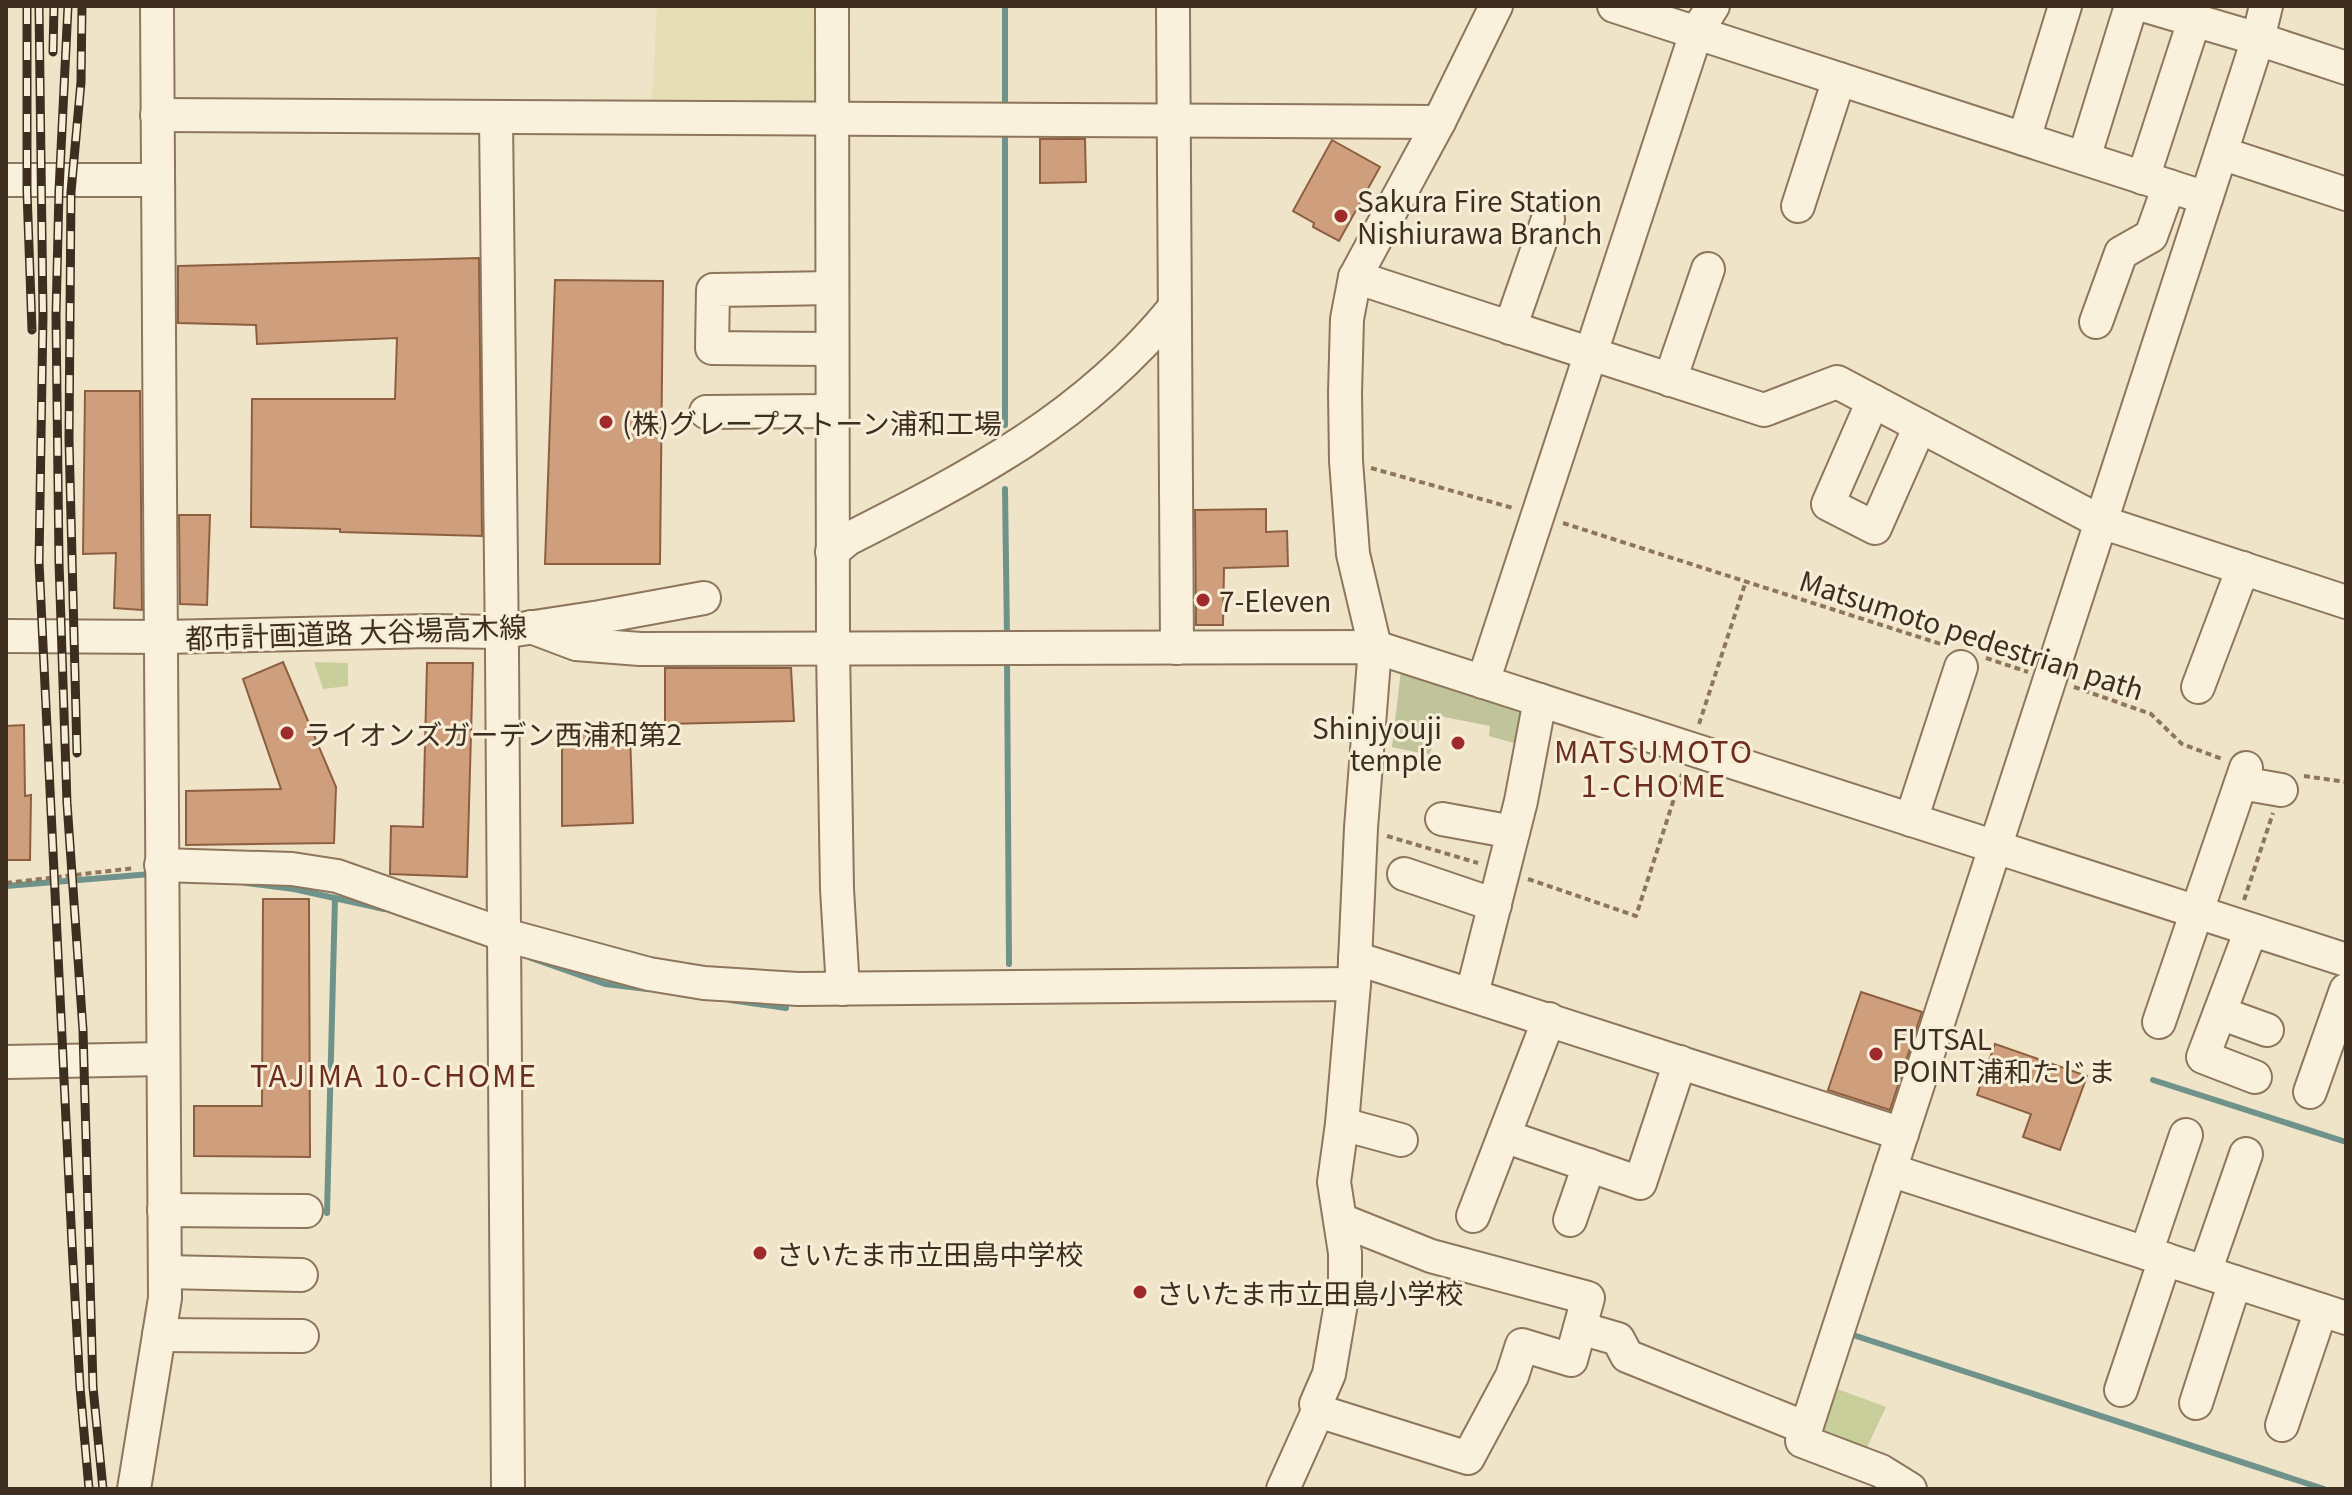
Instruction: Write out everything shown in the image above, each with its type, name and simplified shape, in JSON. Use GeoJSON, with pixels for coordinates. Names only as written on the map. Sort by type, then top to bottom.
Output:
{"type":"FeatureCollection","features":[{"type":"Feature","properties":{"kind":"street"},"geometry":{"type":"LineString","coordinates":[[134,1489],[165,1298],[157,6]]}},
{"type":"Feature","properties":{"kind":"street"},"geometry":{"type":"LineString","coordinates":[[832,6],[833,649],[837,889],[843,989]]}},
{"type":"Feature","properties":{"kind":"street"},"geometry":{"type":"LineString","coordinates":[[1173,6],[1177,648]]}},
{"type":"Feature","properties":{"kind":"street"},"geometry":{"type":"LineString","coordinates":[[1283,1489],[1318,1411],[1316,1404],[1329,1374],[1345,1280],[1341,1220],[1334,1182],[1342,1124],[1354,971],[1375,647],[1353,554],[1346,461],[1347,319],[1355,277],[1439,122],[1496,6]]}},
{"type":"Feature","properties":{"kind":"street"},"geometry":{"type":"LineString","coordinates":[[1614,6],[1705,19],[1839,79],[2206,198]]}},
{"type":"Feature","properties":{"kind":"street"},"geometry":{"type":"LineString","coordinates":[[2024,139],[2065,6]]}},
{"type":"Feature","properties":{"kind":"street"},"geometry":{"type":"LineString","coordinates":[[2084,158],[2131,6]]}},
{"type":"Feature","properties":{"kind":"street"},"geometry":{"type":"LineString","coordinates":[[2146,6],[2346,68]]}},
{"type":"Feature","properties":{"kind":"street"},"geometry":{"type":"LineString","coordinates":[[1910,1489],[1881,1471],[1802,1441],[2258,39],[2266,6]]}},
{"type":"Feature","properties":{"kind":"street"},"geometry":{"type":"LineString","coordinates":[[1483,682],[1705,19]]}},
{"type":"Feature","properties":{"kind":"street"},"geometry":{"type":"LineString","coordinates":[[2096,322],[2121,253],[2151,236],[2156,182],[2194,21]]}},
{"type":"Feature","properties":{"kind":"street"},"geometry":{"type":"LineString","coordinates":[[1798,206],[1839,79]]}},
{"type":"Feature","properties":{"kind":"street"},"geometry":{"type":"LineString","coordinates":[[157,115],[1439,122]]}},
{"type":"Feature","properties":{"kind":"street"},"geometry":{"type":"LineString","coordinates":[[496,117],[516,629],[505,945],[508,1489]]}},
{"type":"Feature","properties":{"kind":"street"},"geometry":{"type":"LineString","coordinates":[[2221,153],[2346,194]]}},
{"type":"Feature","properties":{"kind":"street"},"geometry":{"type":"LineString","coordinates":[[6,180],[158,180]]}},
{"type":"Feature","properties":{"kind":"street"},"geometry":{"type":"LineString","coordinates":[[1510,328],[1548,219]]}},
{"type":"Feature","properties":{"kind":"street"},"geometry":{"type":"LineString","coordinates":[[1670,380],[1708,269]]}},
{"type":"Feature","properties":{"kind":"street"},"geometry":{"type":"LineString","coordinates":[[1355,277],[1764,410],[1837,382],[2101,522],[2346,602]]}},
{"type":"Feature","properties":{"kind":"street"},"geometry":{"type":"LineString","coordinates":[[832,288],[713,290],[712,348],[832,349]]}},
{"type":"Feature","properties":{"kind":"street"},"geometry":{"type":"LineString","coordinates":[[832,552],[848,539],[1016,448],[1115,372],[1146,343],[1174,308]]}},
{"type":"Feature","properties":{"kind":"street"},"geometry":{"type":"LineString","coordinates":[[1873,401],[1828,504],[1875,528],[1920,426]]}},
{"type":"Feature","properties":{"kind":"street"},"geometry":{"type":"LineString","coordinates":[[706,412],[832,411]]}},
{"type":"Feature","properties":{"kind":"street"},"geometry":{"type":"LineString","coordinates":[[2198,687],[2243,568]]}},
{"type":"Feature","properties":{"kind":"street","name":"都市計画道路 大谷場高木線"},"geometry":{"type":"LineString","coordinates":[[6,636],[162,637],[516,629],[704,598]]}},
{"type":"Feature","properties":{"kind":"street"},"geometry":{"type":"LineString","coordinates":[[516,629],[576,644],[640,649],[1375,647],[2346,960]]}},
{"type":"Feature","properties":{"kind":"street"},"geometry":{"type":"LineString","coordinates":[[1911,820],[1965,657]]}},
{"type":"Feature","properties":{"kind":"street"},"geometry":{"type":"LineString","coordinates":[[1472,994],[1521,801],[1540,700]]}},
{"type":"Feature","properties":{"kind":"street"},"geometry":{"type":"LineString","coordinates":[[2159,1022],[2244,775],[2292,783]]}},
{"type":"Feature","properties":{"kind":"street"},"geometry":{"type":"LineString","coordinates":[[1442,819],[1513,832]]}},
{"type":"Feature","properties":{"kind":"street"},"geometry":{"type":"LineString","coordinates":[[161,865],[292,869],[337,876],[505,945],[704,983],[843,989],[1354,971],[1472,994],[1902,1134]]}},
{"type":"Feature","properties":{"kind":"street"},"geometry":{"type":"LineString","coordinates":[[1404,874],[1495,905]]}},
{"type":"Feature","properties":{"kind":"street"},"geometry":{"type":"LineString","coordinates":[[2243,927],[2220,1013],[2203,1057],[2255,1077]]}},
{"type":"Feature","properties":{"kind":"street"},"geometry":{"type":"LineString","coordinates":[[2310,1092],[2346,990]]}},
{"type":"Feature","properties":{"kind":"street"},"geometry":{"type":"LineString","coordinates":[[2220,1013],[2267,1030]]}},
{"type":"Feature","properties":{"kind":"street"},"geometry":{"type":"LineString","coordinates":[[1473,1216],[1549,1019]]}},
{"type":"Feature","properties":{"kind":"street"},"geometry":{"type":"LineString","coordinates":[[6,1062],[163,1059]]}},
{"type":"Feature","properties":{"kind":"street"},"geometry":{"type":"LineString","coordinates":[[1504,1136],[1640,1183],[1680,1062]]}},
{"type":"Feature","properties":{"kind":"street"},"geometry":{"type":"LineString","coordinates":[[1342,1124],[1401,1140]]}},
{"type":"Feature","properties":{"kind":"street"},"geometry":{"type":"LineString","coordinates":[[2121,1390],[2186,1135]]}},
{"type":"Feature","properties":{"kind":"street"},"geometry":{"type":"LineString","coordinates":[[2196,1403],[2246,1154]]}},
{"type":"Feature","properties":{"kind":"street"},"geometry":{"type":"LineString","coordinates":[[1570,1220],[1589,1165]]}},
{"type":"Feature","properties":{"kind":"street"},"geometry":{"type":"LineString","coordinates":[[1890,1170],[2333,1314],[2282,1425]]}},
{"type":"Feature","properties":{"kind":"street"},"geometry":{"type":"LineString","coordinates":[[164,1210],[306,1211]]}},
{"type":"Feature","properties":{"kind":"street"},"geometry":{"type":"LineString","coordinates":[[1318,1411],[1468,1458],[1512,1376],[1522,1345],[1571,1360],[1588,1298],[1431,1256],[1341,1220]]}},
{"type":"Feature","properties":{"kind":"street"},"geometry":{"type":"LineString","coordinates":[[165,1272],[301,1275]]}},
{"type":"Feature","properties":{"kind":"street"},"geometry":{"type":"LineString","coordinates":[[1580,1328],[1618,1339],[1627,1356],[1806,1428]]}},
{"type":"Feature","properties":{"kind":"street"},"geometry":{"type":"LineString","coordinates":[[159,1335],[302,1336]]}},
{"type":"Feature","properties":{"kind":"path","name":"Matsumoto pedestrian path"},"geometry":{"type":"LineString","coordinates":[[1691,749],[1746,581],[1965,657],[2050,679],[2151,714],[2182,744],[2244,775]]}},
{"type":"Feature","properties":{"kind":"path"},"geometry":{"type":"LineString","coordinates":[[1361,828],[1504,870],[1636,916],[1691,749]]}},
{"type":"Feature","properties":{"kind":"path"},"geometry":{"type":"LineString","coordinates":[[2243,927],[2292,783],[2346,782]]}},
{"type":"Feature","properties":{"kind":"path"},"geometry":{"type":"LineString","coordinates":[[6,883],[161,865]]}},
{"type":"Feature","properties":{"kind":"shaded area"},"geometry":{"type":"Polygon","coordinates":[[[657,6],[818,6],[819,106],[652,101],[657,6]]]}},
{"type":"Feature","properties":{"kind":"green space"},"geometry":{"type":"Polygon","coordinates":[[[314,662],[348,663],[348,686],[323,689],[314,662]]]}},
{"type":"Feature","properties":{"kind":"green space"},"geometry":{"type":"Polygon","coordinates":[[[1401,670],[1528,709],[1521,745],[1489,736],[1490,726],[1439,716],[1430,755],[1392,747],[1401,670]]]}},
{"type":"Feature","properties":{"kind":"green space"},"geometry":{"type":"Polygon","coordinates":[[[1824,1384],[1886,1407],[1861,1460],[1807,1439],[1824,1384]]]}},
{"type":"Feature","properties":{"kind":"building"},"geometry":{"type":"Polygon","coordinates":[[[1040,139],[1085,139],[1086,182],[1040,183],[1040,139]]]}},
{"type":"Feature","properties":{"kind":"building"},"geometry":{"type":"Polygon","coordinates":[[[1332,140],[1380,167],[1339,241],[1313,227],[1314,223],[1293,211],[1332,140]]]}},
{"type":"Feature","properties":{"kind":"building"},"geometry":{"type":"Polygon","coordinates":[[[479,258],[482,536],[251,527],[252,399],[395,399],[397,338],[257,344],[256,325],[178,323],[178,266],[479,258]]]}},
{"type":"Feature","properties":{"kind":"building","name":"(株)グレープストーン浦和工場"},"geometry":{"type":"Polygon","coordinates":[[[555,280],[663,281],[660,564],[545,564],[555,280]]]}},
{"type":"Feature","properties":{"kind":"building"},"geometry":{"type":"Polygon","coordinates":[[[85,391],[140,391],[142,610],[114,608],[116,553],[83,554],[85,391]]]}},
{"type":"Feature","properties":{"kind":"building"},"geometry":{"type":"Polygon","coordinates":[[[1266,509],[1266,532],[1287,531],[1288,566],[1224,568],[1223,625],[1196,625],[1195,510],[1266,509]]]}},
{"type":"Feature","properties":{"kind":"building"},"geometry":{"type":"Polygon","coordinates":[[[179,515],[210,515],[207,605],[180,604],[179,515]]]}},
{"type":"Feature","properties":{"kind":"building","name":"ライオンズガーデン西浦和第2"},"geometry":{"type":"Polygon","coordinates":[[[283,662],[336,787],[334,843],[186,845],[186,791],[281,789],[243,679],[283,662]]]}},
{"type":"Feature","properties":{"kind":"building"},"geometry":{"type":"Polygon","coordinates":[[[427,663],[473,663],[467,877],[390,874],[391,826],[423,827],[427,663]]]}},
{"type":"Feature","properties":{"kind":"building"},"geometry":{"type":"Polygon","coordinates":[[[665,668],[791,668],[794,721],[665,724],[665,668]]]}},
{"type":"Feature","properties":{"kind":"building"},"geometry":{"type":"Polygon","coordinates":[[[24,725],[25,796],[31,795],[30,860],[6,860],[6,726],[24,725]]]}},
{"type":"Feature","properties":{"kind":"building"},"geometry":{"type":"Polygon","coordinates":[[[562,733],[630,733],[633,823],[562,826],[562,733]]]}},
{"type":"Feature","properties":{"kind":"building"},"geometry":{"type":"Polygon","coordinates":[[[263,899],[309,899],[310,1157],[194,1156],[194,1106],[262,1106],[263,899]]]}},
{"type":"Feature","properties":{"kind":"building","name":"FUTSAL POINT浦和たじま"},"geometry":{"type":"Polygon","coordinates":[[[1861,992],[1922,1012],[1890,1110],[1828,1090],[1861,992]]]}},
{"type":"Feature","properties":{"kind":"building"},"geometry":{"type":"Polygon","coordinates":[[[1995,1044],[2087,1076],[2060,1150],[2023,1137],[2031,1114],[1977,1095],[1995,1044]]]}},
{"type":"Feature","properties":{"kind":"waterway"},"geometry":{"type":"LineString","coordinates":[[1005,6],[1005,110]]}},
{"type":"Feature","properties":{"kind":"waterway"},"geometry":{"type":"LineString","coordinates":[[1005,129],[1005,425]]}},
{"type":"Feature","properties":{"kind":"waterway"},"geometry":{"type":"LineString","coordinates":[[1005,489],[1007,637]]}},
{"type":"Feature","properties":{"kind":"waterway"},"geometry":{"type":"LineString","coordinates":[[1007,656],[1009,964]]}},
{"type":"Feature","properties":{"kind":"waterway"},"geometry":{"type":"LineString","coordinates":[[6,886],[151,874]]}},
{"type":"Feature","properties":{"kind":"waterway"},"geometry":{"type":"LineString","coordinates":[[246,883],[294,889],[384,909]]}},
{"type":"Feature","properties":{"kind":"waterway"},"geometry":{"type":"LineString","coordinates":[[327,1213],[335,898]]}},
{"type":"Feature","properties":{"kind":"waterway"},"geometry":{"type":"LineString","coordinates":[[531,958],[605,984],[647,989]]}},
{"type":"Feature","properties":{"kind":"waterway"},"geometry":{"type":"LineString","coordinates":[[730,1000],[786,1008]]}},
{"type":"Feature","properties":{"kind":"waterway"},"geometry":{"type":"LineString","coordinates":[[2153,1080],[2346,1142]]}},
{"type":"Feature","properties":{"kind":"waterway"},"geometry":{"type":"LineString","coordinates":[[1847,1333],[2324,1489]]}},
{"type":"Feature","properties":{"kind":"railway"},"geometry":{"type":"LineString","coordinates":[[27,6],[27,191],[32,330]]}},
{"type":"Feature","properties":{"kind":"railway"},"geometry":{"type":"LineString","coordinates":[[39,6],[43,315],[39,562],[72,1244],[89,1489]]}},
{"type":"Feature","properties":{"kind":"railway"},"geometry":{"type":"LineString","coordinates":[[53,52],[54,6]]}},
{"type":"Feature","properties":{"kind":"railway"},"geometry":{"type":"LineString","coordinates":[[68,6],[56,316],[59,562],[67,803],[83,1030],[93,1387],[103,1489]]}},
{"type":"Feature","properties":{"kind":"railway"},"geometry":{"type":"LineString","coordinates":[[77,753],[69,439],[71,192],[81,82],[82,6]]}},
{"type":"Feature","properties":{"kind":"place","name":"Sakura Fire Station Nishiurawa Branch"},"geometry":{"type":"Point","coordinates":[1341,216]}},
{"type":"Feature","properties":{"kind":"place","name":"(株)グレープストーン浦和工場"},"geometry":{"type":"Point","coordinates":[606,422]}},
{"type":"Feature","properties":{"kind":"place","name":"7-Eleven"},"geometry":{"type":"Point","coordinates":[1203,600]}},
{"type":"Feature","properties":{"kind":"place","name":"ライオンズガーデン西浦和第2"},"geometry":{"type":"Point","coordinates":[287,733]}},
{"type":"Feature","properties":{"kind":"place","name":"Shinjyouji temple"},"geometry":{"type":"Point","coordinates":[1458,743]}},
{"type":"Feature","properties":{"kind":"place","name":"FUTSAL POINT浦和たじま"},"geometry":{"type":"Point","coordinates":[1876,1054]}},
{"type":"Feature","properties":{"kind":"place","name":"さいたま市立田島中学校"},"geometry":{"type":"Point","coordinates":[760,1253]}},
{"type":"Feature","properties":{"kind":"place","name":"さいたま市立田島小学校"},"geometry":{"type":"Point","coordinates":[1140,1292]}},
{"type":"Feature","properties":{"kind":"district","name":"MATSUMOTO 1-CHOME"},"geometry":{"type":"Point","coordinates":[1654,767]}},
{"type":"Feature","properties":{"kind":"district","name":"TAJIMA 10-CHOME"},"geometry":{"type":"Point","coordinates":[394,1074]}}]}
